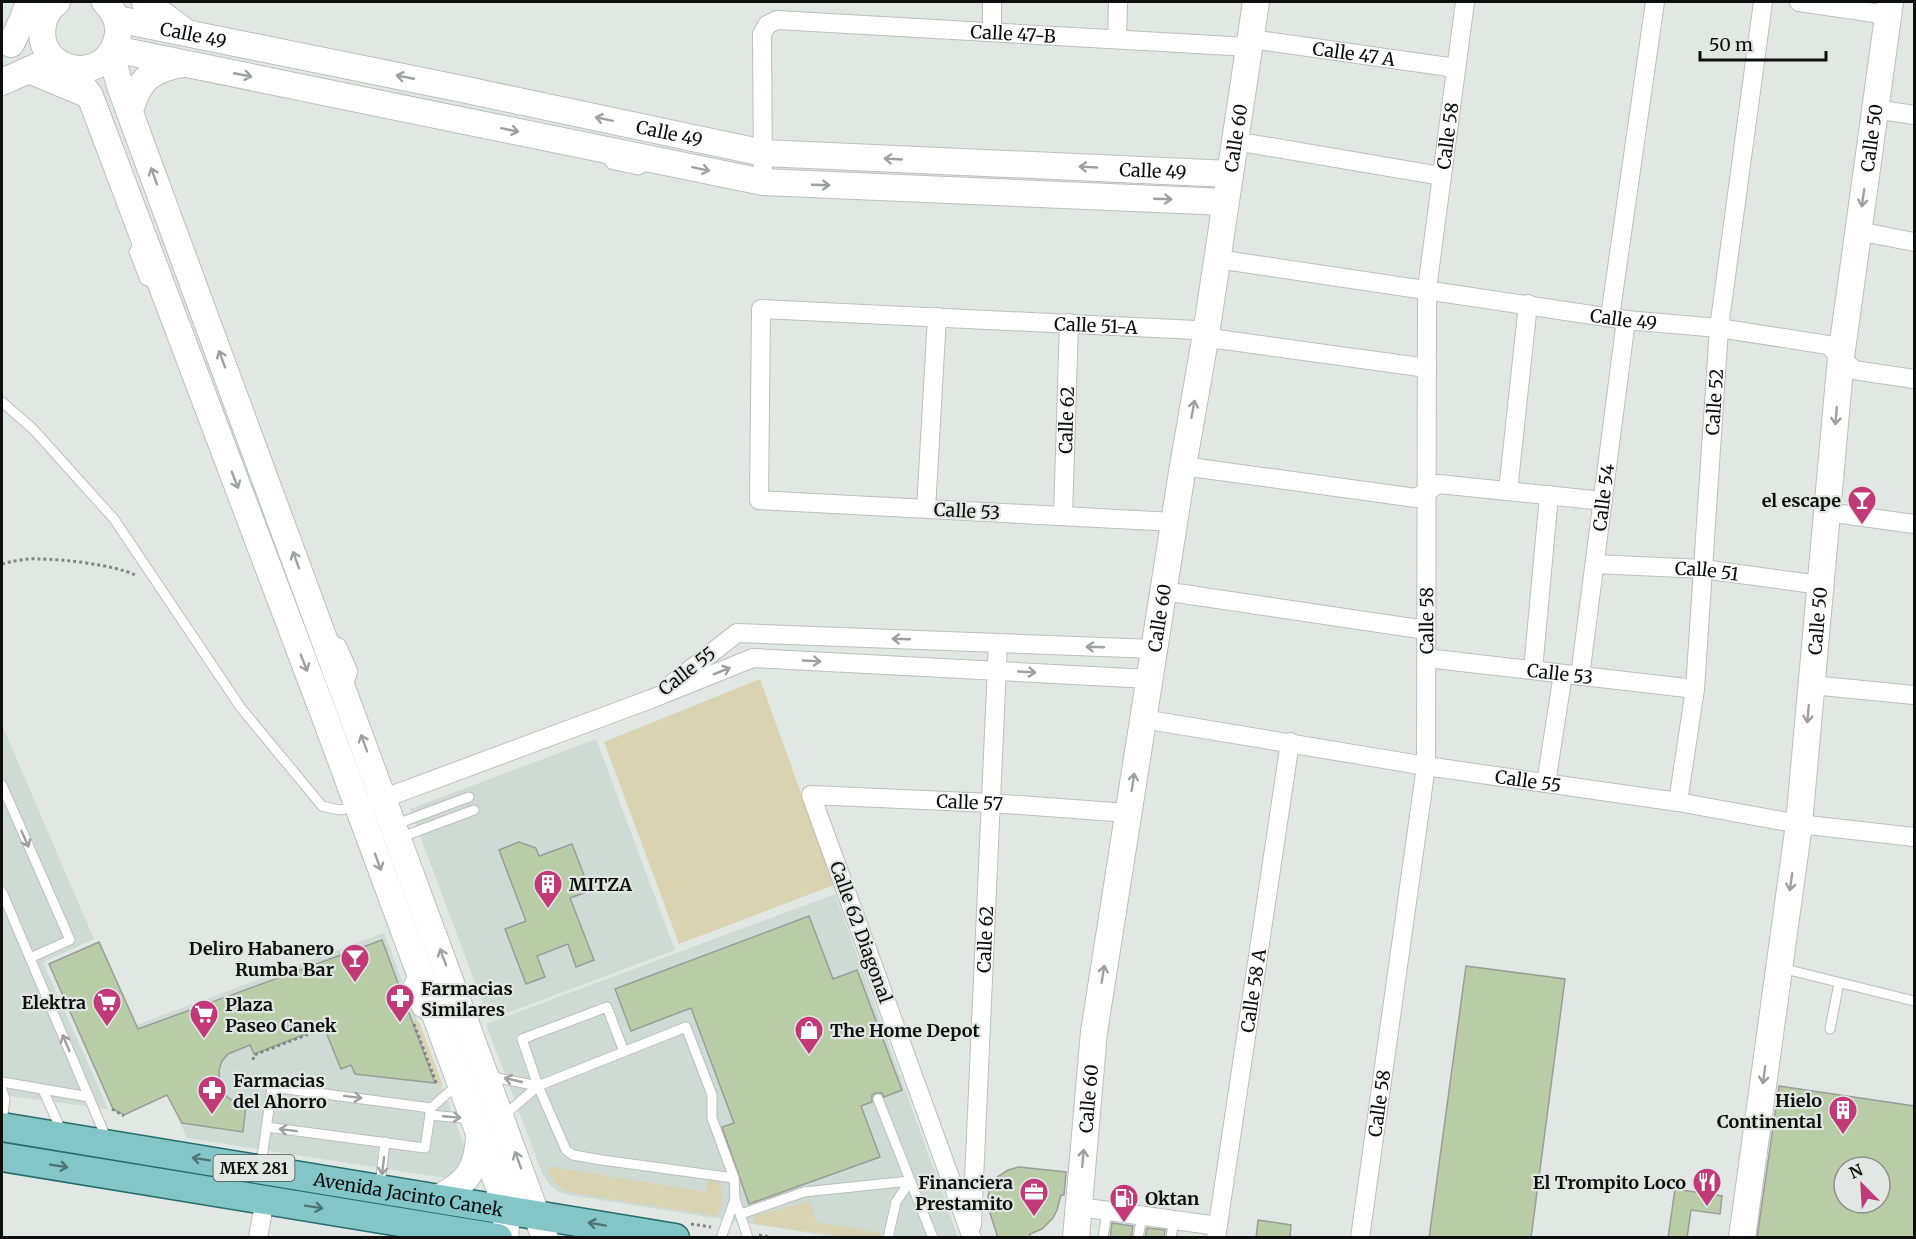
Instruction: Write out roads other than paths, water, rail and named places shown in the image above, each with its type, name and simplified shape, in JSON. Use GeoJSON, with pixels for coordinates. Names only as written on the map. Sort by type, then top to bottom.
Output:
{"type":"FeatureCollection","features":[{"type":"Feature","properties":{"kind":"main road","name":"Avenida Jacinto Canek"},"geometry":{"type":"LineString","coordinates":[[2,1127],[507,1209],[542,1226],[675,1238]]}},
{"type":"Feature","properties":{"kind":"main road","name":"Avenida Jacinto Canek"},"geometry":{"type":"LineString","coordinates":[[2,1157],[265,1199],[389,1229],[498,1238]]}},
{"type":"Feature","properties":{"kind":"street"},"geometry":{"type":"LineString","coordinates":[[145,2],[188,33]]}},
{"type":"Feature","properties":{"kind":"street"},"geometry":{"type":"LineString","coordinates":[[992,2],[992,32]]}},
{"type":"Feature","properties":{"kind":"street"},"geometry":{"type":"LineString","coordinates":[[1117,39],[1119,2]]}},
{"type":"Feature","properties":{"kind":"street","name":"Calle 60"},"geometry":{"type":"LineString","coordinates":[[1076,1238],[1094,1032],[1174,522],[1206,334],[1256,2]]}},
{"type":"Feature","properties":{"kind":"street","name":"Calle 58"},"geometry":{"type":"LineString","coordinates":[[1360,1238],[1426,766],[1427,290],[1465,2]]}},
{"type":"Feature","properties":{"kind":"street","name":"Calle 54"},"geometry":{"type":"LineString","coordinates":[[1546,783],[1595,564],[1603,501],[1618,319],[1654,2]]}},
{"type":"Feature","properties":{"kind":"street","name":"Calle 52"},"geometry":{"type":"LineString","coordinates":[[1678,802],[1695,689],[1719,328],[1763,2]]}},
{"type":"Feature","properties":{"kind":"street"},"geometry":{"type":"LineString","coordinates":[[1799,2],[1889,8]]}},
{"type":"Feature","properties":{"kind":"street","name":"Calle 50"},"geometry":{"type":"LineString","coordinates":[[1742,1238],[1798,824],[1841,357],[1889,8]]}},
{"type":"Feature","properties":{"kind":"street"},"geometry":{"type":"LineString","coordinates":[[6,46],[44,10]]}},
{"type":"Feature","properties":{"kind":"street"},"geometry":{"type":"LineString","coordinates":[[44,10],[43,41],[48,51],[90,96],[358,807],[437,1020],[449,1085],[477,1127],[507,1209],[505,1238]]}},
{"type":"Feature","properties":{"kind":"street"},"geometry":{"type":"LineString","coordinates":[[2,82],[29,70],[62,64],[82,69],[103,62],[113,52],[119,32],[111,10]]}},
{"type":"Feature","properties":{"kind":"street","name":"Calle 49"},"geometry":{"type":"LineString","coordinates":[[111,10],[188,33],[249,40],[764,153],[1230,174]]}},
{"type":"Feature","properties":{"kind":"street","name":"Calle 47-B"},"geometry":{"type":"LineString","coordinates":[[764,153],[762,34],[767,25],[777,20],[1117,39],[1250,43]]}},
{"type":"Feature","properties":{"kind":"street","name":"Calle 47 A"},"geometry":{"type":"LineString","coordinates":[[1250,43],[1456,68]]}},
{"type":"Feature","properties":{"kind":"street"},"geometry":{"type":"LineString","coordinates":[[113,52],[120,86],[542,1226]]}},
{"type":"Feature","properties":{"kind":"street","name":"Calle 49"},"geometry":{"type":"LineString","coordinates":[[113,52],[186,63],[763,182],[1226,202]]}},
{"type":"Feature","properties":{"kind":"street"},"geometry":{"type":"LineString","coordinates":[[130,111],[134,96],[152,73],[186,63]]}},
{"type":"Feature","properties":{"kind":"street"},"geometry":{"type":"LineString","coordinates":[[29,70],[90,96]]}},
{"type":"Feature","properties":{"kind":"street"},"geometry":{"type":"LineString","coordinates":[[452,118],[462,88]]}},
{"type":"Feature","properties":{"kind":"street"},"geometry":{"type":"LineString","coordinates":[[1875,109],[1914,115]]}},
{"type":"Feature","properties":{"kind":"street"},"geometry":{"type":"LineString","coordinates":[[1235,141],[1441,176]]}},
{"type":"Feature","properties":{"kind":"street"},"geometry":{"type":"LineString","coordinates":[[763,182],[764,153]]}},
{"type":"Feature","properties":{"kind":"street"},"geometry":{"type":"LineString","coordinates":[[1010,193],[1012,164]]}},
{"type":"Feature","properties":{"kind":"street"},"geometry":{"type":"LineString","coordinates":[[1858,231],[1914,242]]}},
{"type":"Feature","properties":{"kind":"street","name":"Calle 49"},"geometry":{"type":"LineString","coordinates":[[1217,259],[1618,319],[1719,328],[1828,345],[1854,370],[1914,379]]}},
{"type":"Feature","properties":{"kind":"street"},"geometry":{"type":"LineString","coordinates":[[1508,491],[1528,304]]}},
{"type":"Feature","properties":{"kind":"street","name":"Calle 51-A"},"geometry":{"type":"LineString","coordinates":[[759,500],[761,309],[1196,330],[1217,339],[1427,368]]}},
{"type":"Feature","properties":{"kind":"street"},"geometry":{"type":"LineString","coordinates":[[926,509],[937,317]]}},
{"type":"Feature","properties":{"kind":"street","name":"Calle 62"},"geometry":{"type":"LineString","coordinates":[[1063,516],[1069,323]]}},
{"type":"Feature","properties":{"kind":"street"},"geometry":{"type":"LineString","coordinates":[[214,426],[242,414]]}},
{"type":"Feature","properties":{"kind":"street"},"geometry":{"type":"LineString","coordinates":[[1183,466],[1416,498],[1439,484],[1603,501]]}},
{"type":"Feature","properties":{"kind":"street"},"geometry":{"type":"LineString","coordinates":[[1533,670],[1549,495]]}},
{"type":"Feature","properties":{"kind":"street","name":"Calle 53"},"geometry":{"type":"LineString","coordinates":[[759,500],[1174,522]]}},
{"type":"Feature","properties":{"kind":"street"},"geometry":{"type":"LineString","coordinates":[[1827,512],[1914,524]]}},
{"type":"Feature","properties":{"kind":"street","name":"Calle 51"},"geometry":{"type":"LineString","coordinates":[[1595,564],[1702,569],[1820,585]]}},
{"type":"Feature","properties":{"kind":"street"},"geometry":{"type":"LineString","coordinates":[[1163,591],[1426,630]]}},
{"type":"Feature","properties":{"kind":"street","name":"Calle 55"},"geometry":{"type":"LineString","coordinates":[[651,699],[736,633],[1154,649]]}},
{"type":"Feature","properties":{"kind":"street","name":"Calle 62"},"geometry":{"type":"LineString","coordinates":[[972,1236],[998,643]]}},
{"type":"Feature","properties":{"kind":"street","name":"Calle 55"},"geometry":{"type":"LineString","coordinates":[[651,699],[753,658],[1149,679]]}},
{"type":"Feature","properties":{"kind":"street","name":"Calle 53"},"geometry":{"type":"LineString","coordinates":[[1426,658],[1695,689]]}},
{"type":"Feature","properties":{"kind":"street"},"geometry":{"type":"LineString","coordinates":[[1811,685],[1914,695]]}},
{"type":"Feature","properties":{"kind":"street"},"geometry":{"type":"LineString","coordinates":[[358,807],[651,699]]}},
{"type":"Feature","properties":{"kind":"street","name":"Calle 55"},"geometry":{"type":"LineString","coordinates":[[1143,719],[1426,766],[1678,802],[1798,824],[1914,837]]}},
{"type":"Feature","properties":{"kind":"street","name":"Calle 58 A"},"geometry":{"type":"LineString","coordinates":[[1217,1232],[1290,742]]}},
{"type":"Feature","properties":{"kind":"street","name":"Calle 57"},"geometry":{"type":"LineString","coordinates":[[811,795],[991,803],[1128,813]]}},
{"type":"Feature","properties":{"kind":"street","name":"Calle 62 Diagonal"},"geometry":{"type":"LineString","coordinates":[[811,795],[972,1236]]}},
{"type":"Feature","properties":{"kind":"street"},"geometry":{"type":"LineString","coordinates":[[437,1198],[459,1187],[470,1174],[476,1161],[477,1127]]}},
{"type":"Feature","properties":{"kind":"street"},"geometry":{"type":"LineString","coordinates":[[258,1238],[265,1199]]}},
{"type":"Feature","properties":{"kind":"street"},"geometry":{"type":"LineString","coordinates":[[1078,1207],[1142,1216],[1172,1229],[1217,1232]]}},
{"type":"Feature","properties":{"kind":"lane"},"geometry":{"type":"LineString","coordinates":[[2,402],[33,429],[114,519],[241,708],[322,806],[339,810],[358,807]]}},
{"type":"Feature","properties":{"kind":"lane"},"geometry":{"type":"LineString","coordinates":[[2,785],[70,940],[30,958]]}},
{"type":"Feature","properties":{"kind":"lane"},"geometry":{"type":"LineString","coordinates":[[396,832],[469,797]]}},
{"type":"Feature","properties":{"kind":"lane"},"geometry":{"type":"LineString","coordinates":[[396,832],[474,810]]}},
{"type":"Feature","properties":{"kind":"lane"},"geometry":{"type":"LineString","coordinates":[[2,892],[110,1144]]}},
{"type":"Feature","properties":{"kind":"lane"},"geometry":{"type":"LineString","coordinates":[[1779,967],[1914,1001]]}},
{"type":"Feature","properties":{"kind":"lane"},"geometry":{"type":"LineString","coordinates":[[1830,1029],[1839,983]]}},
{"type":"Feature","properties":{"kind":"lane"},"geometry":{"type":"LineString","coordinates":[[624,1052],[607,1007],[522,1040],[538,1086],[566,1150],[573,1155],[734,1178]]}},
{"type":"Feature","properties":{"kind":"lane"},"geometry":{"type":"LineString","coordinates":[[502,1117],[538,1086],[686,1027],[712,1095],[712,1118],[734,1178],[735,1199],[748,1238]]}},
{"type":"Feature","properties":{"kind":"lane"},"geometry":{"type":"LineString","coordinates":[[487,1075],[538,1086]]}},
{"type":"Feature","properties":{"kind":"lane"},"geometry":{"type":"LineString","coordinates":[[2,1082],[89,1097]]}},
{"type":"Feature","properties":{"kind":"lane"},"geometry":{"type":"LineString","coordinates":[[267,1127],[425,1148],[430,1112],[449,1085]]}},
{"type":"Feature","properties":{"kind":"lane"},"geometry":{"type":"LineString","coordinates":[[261,1169],[272,1087],[430,1112],[477,1127]]}},
{"type":"Feature","properties":{"kind":"lane"},"geometry":{"type":"LineString","coordinates":[[2,1090],[5,1099],[2,1122]]}},
{"type":"Feature","properties":{"kind":"lane"},"geometry":{"type":"LineString","coordinates":[[43,1090],[64,1137]]}},
{"type":"Feature","properties":{"kind":"lane"},"geometry":{"type":"LineString","coordinates":[[878,1099],[933,1238]]}},
{"type":"Feature","properties":{"kind":"lane"},"geometry":{"type":"LineString","coordinates":[[380,1189],[385,1142]]}},
{"type":"Feature","properties":{"kind":"lane"},"geometry":{"type":"LineString","coordinates":[[741,1214],[804,1192],[910,1180]]}},
{"type":"Feature","properties":{"kind":"lane"},"geometry":{"type":"LineString","coordinates":[[888,1238],[896,1202],[910,1180]]}},
{"type":"Feature","properties":{"kind":"lane"},"geometry":{"type":"LineString","coordinates":[[721,1238],[735,1199]]}},
{"type":"Feature","properties":{"kind":"lane"},"geometry":{"type":"LineString","coordinates":[[1103,1238],[1107,1211]]}},
{"type":"Feature","properties":{"kind":"lane"},"geometry":{"type":"LineString","coordinates":[[1137,1238],[1142,1216]]}},
{"type":"Feature","properties":{"kind":"place","name":"el escape"},"geometry":{"type":"Point","coordinates":[1862,526]}},
{"type":"Feature","properties":{"kind":"place","name":"MITZA"},"geometry":{"type":"Point","coordinates":[548,910]}},
{"type":"Feature","properties":{"kind":"place","name":"Deliro Habanero Rumba Bar"},"geometry":{"type":"Point","coordinates":[355,984]}},
{"type":"Feature","properties":{"kind":"place","name":"Farmacias Similares"},"geometry":{"type":"Point","coordinates":[400,1024]}},
{"type":"Feature","properties":{"kind":"place","name":"Elektra"},"geometry":{"type":"Point","coordinates":[107,1028]}},
{"type":"Feature","properties":{"kind":"place","name":"Plaza Paseo Canek"},"geometry":{"type":"Point","coordinates":[204,1040]}},
{"type":"Feature","properties":{"kind":"place","name":"The Home Depot"},"geometry":{"type":"Point","coordinates":[809,1056]}},
{"type":"Feature","properties":{"kind":"place","name":"Farmacias del Ahorro"},"geometry":{"type":"Point","coordinates":[212,1116]}},
{"type":"Feature","properties":{"kind":"place","name":"Hielo Continental"},"geometry":{"type":"Point","coordinates":[1843,1136]}},
{"type":"Feature","properties":{"kind":"place","name":"El Trompito Loco"},"geometry":{"type":"Point","coordinates":[1707,1208]}},
{"type":"Feature","properties":{"kind":"place","name":"Financiera Prestamito"},"geometry":{"type":"Point","coordinates":[1034,1218]}},
{"type":"Feature","properties":{"kind":"place","name":"Oktan"},"geometry":{"type":"Point","coordinates":[1124,1224]}}]}
